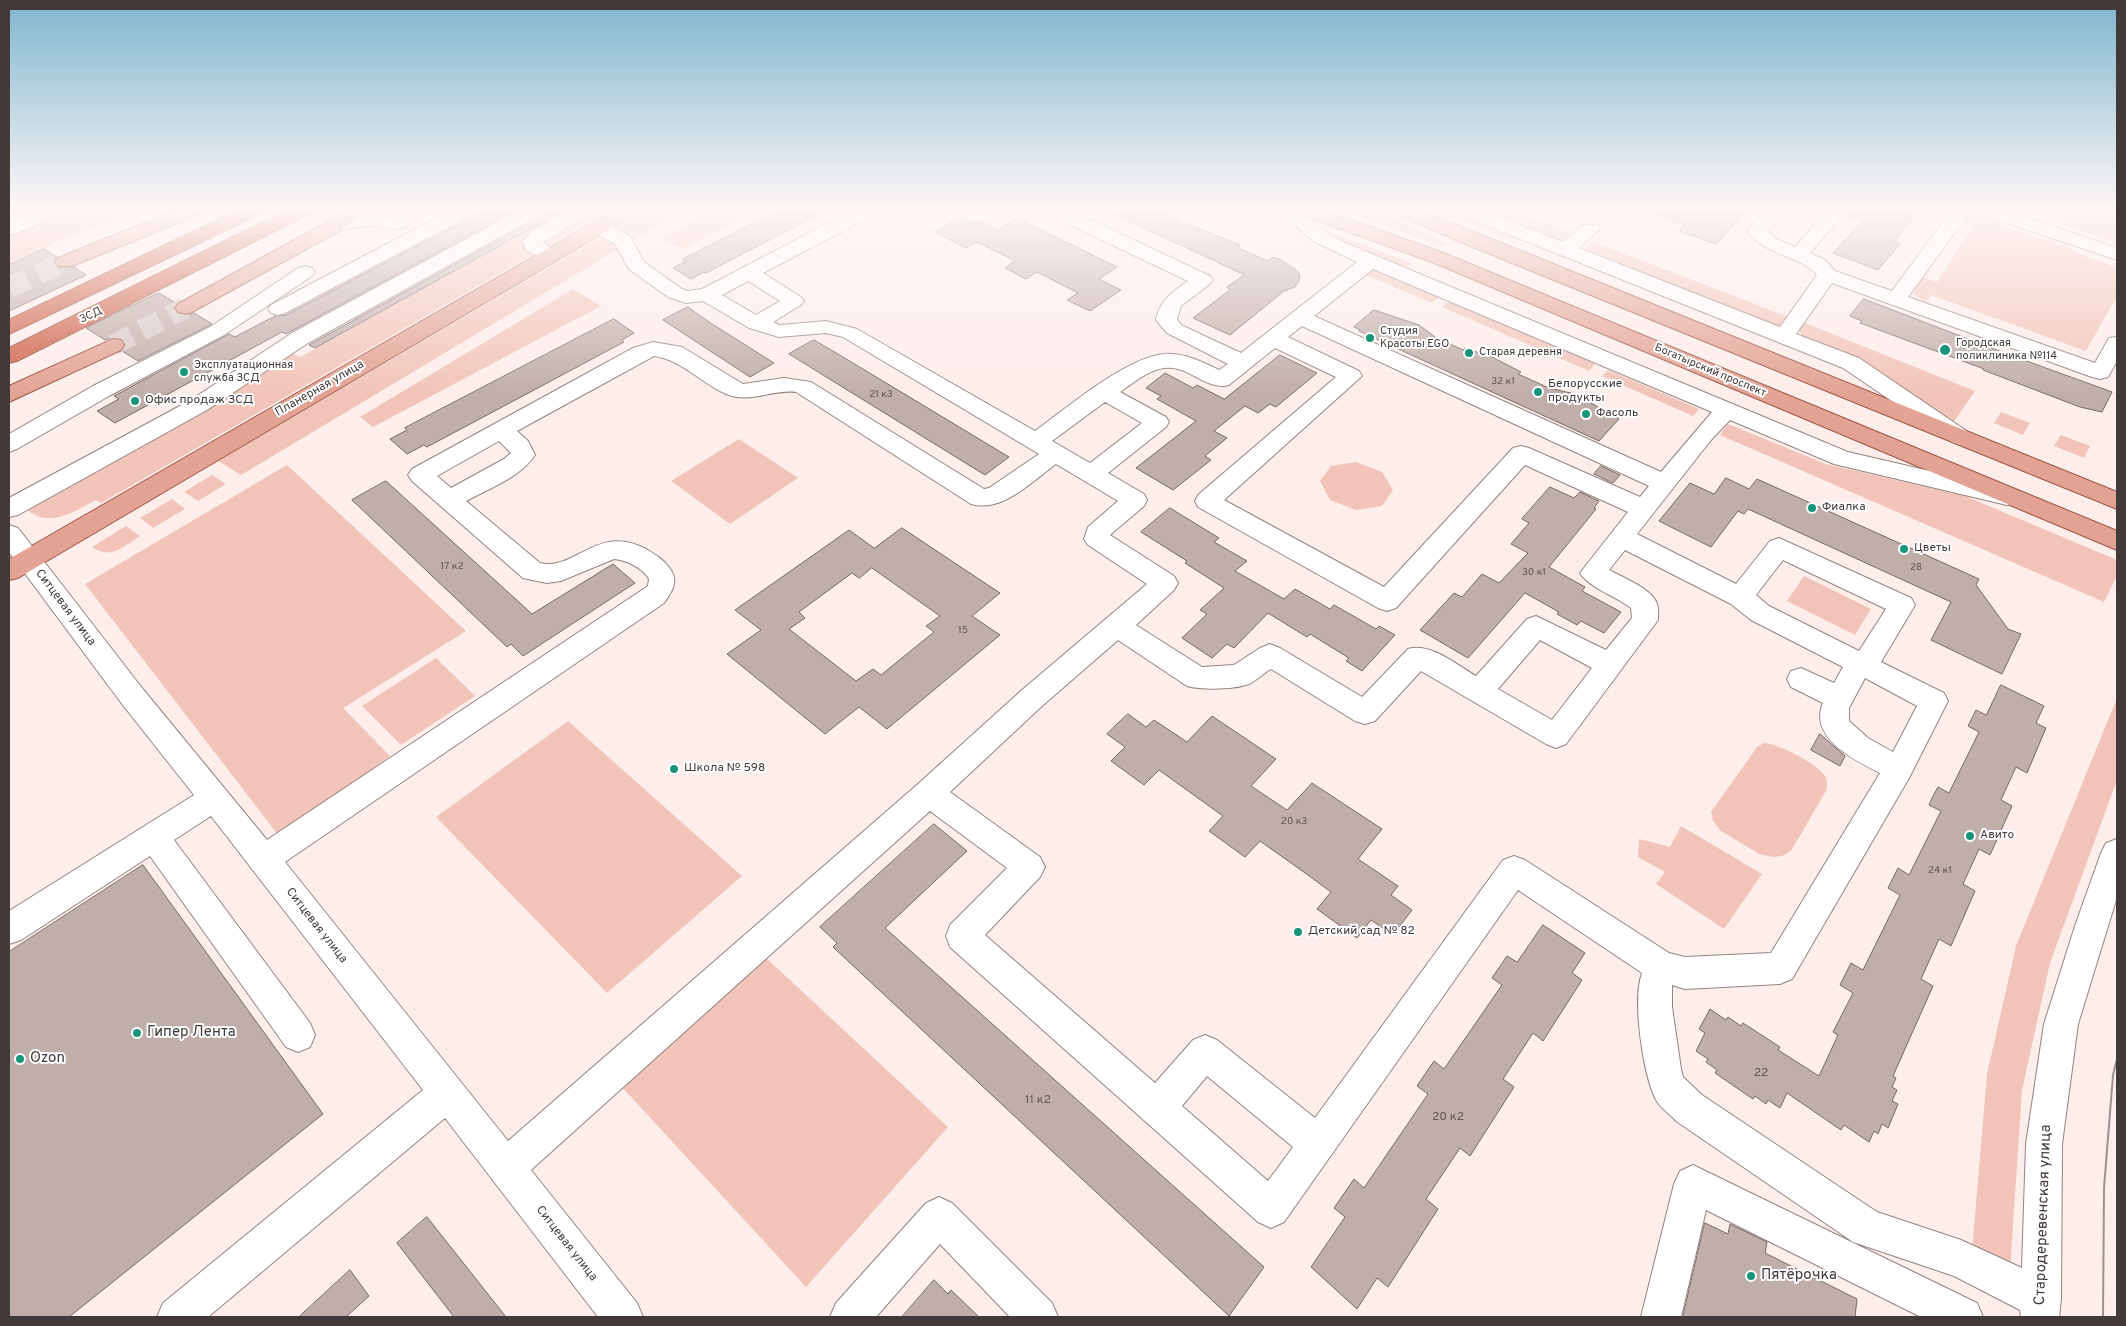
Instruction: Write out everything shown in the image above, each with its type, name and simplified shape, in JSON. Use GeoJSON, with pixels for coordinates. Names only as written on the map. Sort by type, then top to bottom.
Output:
{"type":"FeatureCollection","features":[{"type":"Feature","properties":{"kind":"highway","name":"ЗСД"},"geometry":{"type":"LineString","coordinates":[[9,328],[129,270]]}},
{"type":"Feature","properties":{"kind":"highway","name":"ЗСД"},"geometry":{"type":"LineString","coordinates":[[9,356],[182,270]]}},
{"type":"Feature","properties":{"kind":"main road"},"geometry":{"type":"LineString","coordinates":[[185,308],[254,270]]}},
{"type":"Feature","properties":{"kind":"main road","name":"Планерная улица"},"geometry":{"type":"LineString","coordinates":[[19,565],[526,270]]}},
{"type":"Feature","properties":{"kind":"main road","name":"Богатырский проспект"},"geometry":{"type":"LineString","coordinates":[[1469,270],[2117,541]]}},
{"type":"Feature","properties":{"kind":"main road"},"geometry":{"type":"LineString","coordinates":[[1546,270],[2117,502]]}},
{"type":"Feature","properties":{"kind":"main road"},"geometry":{"type":"LineString","coordinates":[[9,395],[112,345]]}},
{"type":"Feature","properties":{"kind":"street"},"geometry":{"type":"LineString","coordinates":[[263,317],[352,270]]}},
{"type":"Feature","properties":{"kind":"street"},"geometry":{"type":"LineString","coordinates":[[9,509],[199,405],[300,338],[425,270]]}},
{"type":"Feature","properties":{"kind":"street"},"geometry":{"type":"LineString","coordinates":[[643,270],[675,293],[686,297],[707,294],[756,270]]}},
{"type":"Feature","properties":{"kind":"street"},"geometry":{"type":"LineString","coordinates":[[1181,270],[1203,280],[1172,302],[1166,311],[1166,320],[1174,329],[1244,363]]}},
{"type":"Feature","properties":{"kind":"street"},"geometry":{"type":"LineString","coordinates":[[264,859],[655,596],[662,587],[662,578],[657,570],[635,552],[620,549],[603,551],[589,556],[567,570],[554,574],[542,575],[532,571],[420,475],[641,353],[664,349],[674,352],[734,389],[744,393],[756,393],[780,384],[792,383],[803,387],[980,498],[988,499],[995,496],[1105,393],[1139,369],[1163,361],[1189,364],[1221,380],[1359,270]]}},
{"type":"Feature","properties":{"kind":"street"},"geometry":{"type":"LineString","coordinates":[[1395,270],[1842,458],[2019,499]]}},
{"type":"Feature","properties":{"kind":"street"},"geometry":{"type":"LineString","coordinates":[[1616,270],[1851,363],[1970,443]]}},
{"type":"Feature","properties":{"kind":"street"},"geometry":{"type":"LineString","coordinates":[[1823,270],[1828,275],[2100,372],[2115,351]]}},
{"type":"Feature","properties":{"kind":"street"},"geometry":{"type":"LineString","coordinates":[[1896,299],[1917,270]]}},
{"type":"Feature","properties":{"kind":"street"},"geometry":{"type":"LineString","coordinates":[[9,444],[66,413],[101,391],[217,331],[305,272]]}},
{"type":"Feature","properties":{"kind":"street"},"geometry":{"type":"LineString","coordinates":[[748,274],[794,300],[756,324]]}},
{"type":"Feature","properties":{"kind":"street"},"geometry":{"type":"LineString","coordinates":[[1784,336],[1828,275]]}},
{"type":"Feature","properties":{"kind":"street"},"geometry":{"type":"LineString","coordinates":[[505,1168],[929,793],[1032,698],[1165,584],[1097,539],[1097,533],[1136,500],[838,328],[826,327],[779,331],[756,324],[707,294]]}},
{"type":"Feature","properties":{"kind":"street"},"geometry":{"type":"LineString","coordinates":[[1300,317],[1664,483]]}},
{"type":"Feature","properties":{"kind":"street"},"geometry":{"type":"LineString","coordinates":[[1274,338],[1351,376],[1207,501],[1387,601],[1521,454],[1644,509]]}},
{"type":"Feature","properties":{"kind":"street"},"geometry":{"type":"LineString","coordinates":[[1091,474],[1158,422],[1105,393]]}},
{"type":"Feature","properties":{"kind":"street"},"geometry":{"type":"LineString","coordinates":[[1117,626],[1197,678],[1240,676],[1270,655],[1365,713],[1418,656],[1556,736],[1645,620],[1644,604],[1629,592],[1593,573],[1703,435],[1728,410]]}},
{"type":"Feature","properties":{"kind":"street"},"geometry":{"type":"LineString","coordinates":[[449,500],[512,465],[523,455],[520,446],[502,431]]}},
{"type":"Feature","properties":{"kind":"street","name":"Ситцевая улица"},"geometry":{"type":"LineString","coordinates":[[9,534],[19,565],[132,696],[264,859],[623,1317]]}},
{"type":"Feature","properties":{"kind":"street"},"geometry":{"type":"LineString","coordinates":[[929,793],[1029,867],[962,936],[1271,1209],[1514,870],[1661,966],[1685,973],[1780,968],[1899,769],[1934,701],[1760,613],[1740,597],[1621,537]]}},
{"type":"Feature","properties":{"kind":"street"},"geometry":{"type":"LineString","coordinates":[[1740,597],[1779,547],[1902,605],[1862,664],[1834,712],[1837,726],[1847,740],[1899,769]]}},
{"type":"Feature","properties":{"kind":"street"},"geometry":{"type":"LineString","coordinates":[[1479,691],[1536,626],[1611,665]]}},
{"type":"Feature","properties":{"kind":"street"},"geometry":{"type":"LineString","coordinates":[[1801,679],[1841,699]]}},
{"type":"Feature","properties":{"kind":"street"},"geometry":{"type":"LineString","coordinates":[[9,929],[214,798]]}},
{"type":"Feature","properties":{"kind":"street"},"geometry":{"type":"LineString","coordinates":[[154,837],[298,1035]]}},
{"type":"Feature","properties":{"kind":"street","name":"Стародеревенская улица"},"geometry":{"type":"LineString","coordinates":[[2040,1308],[2044,1144],[2061,1024],[2091,926],[2117,853]]}},
{"type":"Feature","properties":{"kind":"street"},"geometry":{"type":"LineString","coordinates":[[1661,966],[1655,984],[1655,1007],[1663,1069],[1669,1088],[1689,1108],[1868,1228],[1961,1260],[2040,1308]]}},
{"type":"Feature","properties":{"kind":"street"},"geometry":{"type":"LineString","coordinates":[[1157,1108],[1205,1052],[1317,1143]]}},
{"type":"Feature","properties":{"kind":"street"},"geometry":{"type":"LineString","coordinates":[[177,1317],[447,1093]]}},
{"type":"Feature","properties":{"kind":"street"},"geometry":{"type":"LineString","coordinates":[[1661,1317],[1693,1184],[1963,1317]]}},
{"type":"Feature","properties":{"kind":"street"},"geometry":{"type":"LineString","coordinates":[[850,1317],[939,1216],[1038,1317]]}},
{"type":"Feature","properties":{"kind":"shaded area"},"geometry":{"type":"Polygon","coordinates":[[[457,270],[506,270],[101,503],[96,500],[69,514],[51,518],[33,514],[25,507],[289,352],[300,357],[457,270]]]}},
{"type":"Feature","properties":{"kind":"shaded area"},"geometry":{"type":"Polygon","coordinates":[[[545,270],[583,270],[241,475],[218,461],[545,270]]]}},
{"type":"Feature","properties":{"kind":"shaded area"},"geometry":{"type":"Polygon","coordinates":[[[1367,270],[1377,270],[1439,297],[1432,303],[1363,274],[1367,270]]]}},
{"type":"Feature","properties":{"kind":"shaded area"},"geometry":{"type":"Polygon","coordinates":[[[1629,270],[1667,270],[1791,318],[1779,328],[1629,270]]]}},
{"type":"Feature","properties":{"kind":"shaded area"},"geometry":{"type":"Polygon","coordinates":[[[1945,270],[2117,270],[2117,296],[2086,351],[1931,295],[1926,302],[1913,294],[1922,277],[1937,282],[1945,270]]]}},
{"type":"Feature","properties":{"kind":"shaded area"},"geometry":{"type":"Polygon","coordinates":[[[573,289],[601,306],[373,427],[360,417],[573,289]]]}},
{"type":"Feature","properties":{"kind":"shaded area"},"geometry":{"type":"Polygon","coordinates":[[[1449,301],[1595,364],[1589,371],[1442,307],[1449,301]]]}},
{"type":"Feature","properties":{"kind":"shaded area"},"geometry":{"type":"Polygon","coordinates":[[[1805,323],[1975,391],[1953,423],[1804,339],[1799,330],[1805,323]]]}},
{"type":"Feature","properties":{"kind":"shaded area"},"geometry":{"type":"Polygon","coordinates":[[[1608,370],[1699,409],[1693,416],[1602,376],[1608,370]]]}},
{"type":"Feature","properties":{"kind":"shaded area"},"geometry":{"type":"Polygon","coordinates":[[[2001,412],[2030,423],[2023,435],[1994,423],[2001,412]]]}},
{"type":"Feature","properties":{"kind":"shaded area"},"geometry":{"type":"Polygon","coordinates":[[[1728,424],[1826,464],[1965,496],[2117,560],[2117,576],[2104,602],[1720,435],[1728,424]]]}},
{"type":"Feature","properties":{"kind":"shaded area"},"geometry":{"type":"Polygon","coordinates":[[[2061,435],[2090,446],[2084,458],[2054,446],[2061,435]]]}},
{"type":"Feature","properties":{"kind":"shaded area"},"geometry":{"type":"Polygon","coordinates":[[[739,439],[798,478],[730,524],[671,481],[739,439]]]}},
{"type":"Feature","properties":{"kind":"shaded area"},"geometry":{"type":"Polygon","coordinates":[[[1356,462],[1382,472],[1393,490],[1382,506],[1356,510],[1330,500],[1320,481],[1331,466],[1356,462]]]}},
{"type":"Feature","properties":{"kind":"shaded area"},"geometry":{"type":"Polygon","coordinates":[[[287,465],[466,631],[343,708],[390,756],[279,836],[85,584],[287,465]]]}},
{"type":"Feature","properties":{"kind":"shaded area"},"geometry":{"type":"Polygon","coordinates":[[[212,475],[226,484],[198,501],[184,492],[212,475]]]}},
{"type":"Feature","properties":{"kind":"shaded area"},"geometry":{"type":"Polygon","coordinates":[[[172,499],[185,509],[153,528],[140,518],[172,499]]]}},
{"type":"Feature","properties":{"kind":"shaded area"},"geometry":{"type":"Polygon","coordinates":[[[126,526],[140,536],[122,548],[111,552],[99,551],[92,547],[126,526]]]}},
{"type":"Feature","properties":{"kind":"shaded area"},"geometry":{"type":"Polygon","coordinates":[[[1804,576],[1871,609],[1855,635],[1787,601],[1804,576]]]}},
{"type":"Feature","properties":{"kind":"shaded area"},"geometry":{"type":"Polygon","coordinates":[[[436,658],[475,696],[401,745],[362,706],[436,658]]]}},
{"type":"Feature","properties":{"kind":"shaded area"},"geometry":{"type":"Polygon","coordinates":[[[2117,698],[2117,780],[2050,963],[2022,1090],[2010,1270],[1972,1251],[1987,1074],[2016,946],[2117,698]]]}},
{"type":"Feature","properties":{"kind":"shaded area"},"geometry":{"type":"Polygon","coordinates":[[[568,721],[742,876],[607,993],[436,817],[568,721]]]}},
{"type":"Feature","properties":{"kind":"shaded area"},"geometry":{"type":"Polygon","coordinates":[[[1764,743],[1778,746],[1806,760],[1821,771],[1827,782],[1826,791],[1791,851],[1782,856],[1773,857],[1759,854],[1721,831],[1713,821],[1711,812],[1757,747],[1764,743]]]}},
{"type":"Feature","properties":{"kind":"shaded area"},"geometry":{"type":"Polygon","coordinates":[[[1681,826],[1762,874],[1724,929],[1656,884],[1665,872],[1638,857],[1639,839],[1670,847],[1681,826]]]}},
{"type":"Feature","properties":{"kind":"shaded area"},"geometry":{"type":"Polygon","coordinates":[[[763,955],[948,1127],[806,1287],[621,1086],[763,955]]]}},
{"type":"Feature","properties":{"kind":"building"},"geometry":{"type":"Polygon","coordinates":[[[9,270],[78,270],[86,275],[9,311],[9,270]]]}},
{"type":"Feature","properties":{"kind":"building"},"geometry":{"type":"Polygon","coordinates":[[[372,270],[405,270],[286,334],[282,332],[115,423],[97,411],[119,399],[114,396],[229,334],[235,337],[275,316],[286,315],[372,270]]]}},
{"type":"Feature","properties":{"kind":"building"},"geometry":{"type":"Polygon","coordinates":[[[445,270],[456,270],[315,348],[309,345],[445,270]]]}},
{"type":"Feature","properties":{"kind":"building"},"geometry":{"type":"Polygon","coordinates":[[[676,270],[712,270],[704,272],[691,279],[676,270]]]}},
{"type":"Feature","properties":{"kind":"building"},"geometry":{"type":"Polygon","coordinates":[[[1009,270],[1113,270],[1099,279],[1121,290],[1090,311],[1067,300],[1078,293],[1037,272],[1026,279],[1009,270]]]}},
{"type":"Feature","properties":{"kind":"building"},"geometry":{"type":"Polygon","coordinates":[[[1233,270],[1296,270],[1300,275],[1295,287],[1284,291],[1230,335],[1193,318],[1230,290],[1227,287],[1244,275],[1233,270]]]}},
{"type":"Feature","properties":{"kind":"building"},"geometry":{"type":"Polygon","coordinates":[[[159,293],[176,303],[173,308],[177,314],[186,316],[194,313],[212,324],[138,361],[122,351],[126,344],[121,338],[113,337],[105,340],[86,328],[159,293]]]}},
{"type":"Feature","properties":{"kind":"building"},"geometry":{"type":"Polygon","coordinates":[[[1864,299],[2112,392],[2102,412],[2080,407],[1860,323],[1862,321],[1850,316],[1864,299]]]}},
{"type":"Feature","properties":{"kind":"building"},"geometry":{"type":"Polygon","coordinates":[[[688,307],[774,363],[750,377],[663,320],[688,307]]]}},
{"type":"Feature","properties":{"kind":"building"},"geometry":{"type":"Polygon","coordinates":[[[1374,310],[1419,325],[1435,337],[1463,350],[1465,348],[1494,358],[1521,372],[1518,374],[1549,388],[1575,394],[1619,419],[1599,441],[1359,331],[1354,327],[1374,310]]]}},
{"type":"Feature","properties":{"kind":"building"},"geometry":{"type":"Polygon","coordinates":[[[614,319],[634,333],[622,340],[624,342],[427,447],[424,445],[407,454],[390,439],[407,430],[405,428],[614,319]]]}},
{"type":"Feature","properties":{"kind":"building"},"geometry":{"type":"Polygon","coordinates":[[[814,340],[1009,457],[985,475],[789,354],[814,340]]]}},
{"type":"Feature","properties":{"kind":"building"},"geometry":{"type":"Polygon","coordinates":[[[1280,355],[1317,373],[1276,407],[1270,404],[1258,413],[1245,406],[1214,431],[1227,438],[1205,456],[1211,460],[1173,490],[1136,468],[1196,421],[1157,399],[1161,396],[1146,388],[1165,373],[1193,388],[1197,385],[1224,399],[1280,355]]]}},
{"type":"Feature","properties":{"kind":"building"},"geometry":{"type":"Polygon","coordinates":[[[1601,466],[1620,475],[1613,483],[1594,474],[1601,466]]]}},
{"type":"Feature","properties":{"kind":"building"},"geometry":{"type":"Polygon","coordinates":[[[1726,478],[1749,489],[1757,479],[1979,579],[1976,585],[2008,629],[2021,634],[2002,674],[1931,640],[1951,602],[1748,509],[1744,514],[1738,511],[1711,547],[1659,521],[1690,483],[1714,494],[1726,478]]]}},
{"type":"Feature","properties":{"kind":"building"},"geometry":{"type":"Polygon","coordinates":[[[386,481],[532,614],[613,564],[635,583],[523,656],[511,644],[507,647],[352,500],[386,481]]]}},
{"type":"Feature","properties":{"kind":"building"},"geometry":{"type":"Polygon","coordinates":[[[1550,487],[1574,498],[1580,492],[1599,501],[1594,508],[1596,509],[1549,567],[1585,587],[1582,591],[1621,612],[1604,633],[1581,621],[1577,625],[1557,614],[1559,612],[1525,593],[1468,658],[1420,630],[1454,593],[1462,597],[1482,574],[1499,583],[1528,553],[1511,544],[1529,523],[1522,519],[1550,487]]]}},
{"type":"Feature","properties":{"kind":"building"},"geometry":{"type":"Polygon","coordinates":[[[1170,508],[1219,538],[1214,542],[1247,561],[1235,571],[1284,599],[1295,589],[1330,609],[1334,605],[1376,629],[1379,626],[1395,635],[1362,671],[1346,661],[1349,658],[1310,634],[1307,637],[1268,613],[1234,648],[1227,644],[1212,658],[1182,638],[1207,614],[1200,610],[1224,588],[1185,563],[1187,561],[1141,532],[1170,508]]]}},
{"type":"Feature","properties":{"kind":"building"},"geometry":{"type":"Polygon","coordinates":[[[902,528],[1000,593],[972,616],[1000,635],[887,729],[859,707],[825,734],[727,654],[761,630],[735,610],[849,530],[874,548],[902,528]],[[872,568],[859,578],[852,573],[799,612],[805,618],[789,629],[856,681],[873,669],[881,675],[934,632],[926,626],[940,616],[872,568]]]}},
{"type":"Feature","properties":{"kind":"building"},"geometry":{"type":"Polygon","coordinates":[[[2001,685],[2044,706],[2036,723],[2046,728],[2027,773],[2016,767],[2001,800],[2012,806],[1990,855],[1979,849],[1963,884],[1975,891],[1951,946],[1939,939],[1921,979],[1933,986],[1893,1076],[1896,1078],[1892,1087],[1897,1090],[1892,1101],[1898,1104],[1888,1128],[1882,1124],[1878,1134],[1874,1131],[1869,1142],[1844,1125],[1841,1130],[1787,1093],[1780,1108],[1768,1100],[1766,1104],[1755,1096],[1753,1099],[1715,1073],[1717,1070],[1706,1062],[1708,1059],[1696,1051],[1705,1033],[1699,1029],[1710,1009],[1726,1020],[1728,1017],[1741,1026],[1743,1023],[1780,1047],[1778,1050],[1819,1076],[1838,1035],[1833,1032],[1853,993],[1840,985],[1851,963],[1863,970],[1900,895],[1888,888],[1898,868],[1909,875],[1941,811],[1929,805],[1933,796],[1938,787],[1949,793],[1979,732],[1968,726],[1976,710],[1986,715],[2001,685]]]}},
{"type":"Feature","properties":{"kind":"building"},"geometry":{"type":"Polygon","coordinates":[[[1128,714],[1146,727],[1154,720],[1187,742],[1212,716],[1276,759],[1251,786],[1287,810],[1312,783],[1382,829],[1358,859],[1398,886],[1391,895],[1412,910],[1393,935],[1371,920],[1357,938],[1317,909],[1331,892],[1308,875],[1260,841],[1245,857],[1209,831],[1223,816],[1159,770],[1144,785],[1111,761],[1125,747],[1107,734],[1128,714]]]}},
{"type":"Feature","properties":{"kind":"building"},"geometry":{"type":"Polygon","coordinates":[[[1820,734],[1845,756],[1840,766],[1811,750],[1820,734]]]}},
{"type":"Feature","properties":{"kind":"building"},"geometry":{"type":"Polygon","coordinates":[[[934,824],[967,851],[885,928],[1264,1267],[1229,1316],[833,947],[837,943],[820,927],[934,824]]]}},
{"type":"Feature","properties":{"kind":"building","name":"Гипер Лента"},"geometry":{"type":"Polygon","coordinates":[[[143,865],[323,1114],[69,1317],[9,1317],[9,952],[143,865]]]}},
{"type":"Feature","properties":{"kind":"building"},"geometry":{"type":"Polygon","coordinates":[[[1543,925],[1585,953],[1572,973],[1582,980],[1543,1041],[1533,1033],[1503,1079],[1514,1087],[1470,1156],[1460,1148],[1426,1199],[1438,1209],[1388,1287],[1377,1278],[1357,1309],[1311,1267],[1345,1217],[1334,1208],[1354,1179],[1364,1188],[1428,1094],[1417,1086],[1434,1061],[1444,1069],[1502,985],[1492,978],[1507,956],[1517,962],[1543,925]]]}},
{"type":"Feature","properties":{"kind":"building"},"geometry":{"type":"Polygon","coordinates":[[[427,1217],[506,1317],[454,1317],[397,1243],[427,1217]]]}},
{"type":"Feature","properties":{"kind":"building","name":"Пятёрочка"},"geometry":{"type":"Polygon","coordinates":[[[1705,1223],[1728,1234],[1730,1224],[1767,1242],[1765,1253],[1857,1299],[1855,1317],[1683,1317],[1705,1223]]]}},
{"type":"Feature","properties":{"kind":"building"},"geometry":{"type":"Polygon","coordinates":[[[350,1270],[369,1296],[346,1317],[299,1317],[350,1270]]]}},
{"type":"Feature","properties":{"kind":"building"},"geometry":{"type":"Polygon","coordinates":[[[934,1280],[948,1294],[951,1290],[979,1317],[902,1317],[934,1280]]]}},
{"type":"Feature","properties":{"kind":"tunnel"},"geometry":{"type":"LineString","coordinates":[[9,288],[48,270]]}},
{"type":"Feature","properties":{"kind":"tunnel"},"geometry":{"type":"LineString","coordinates":[[113,345],[185,308]]}},
{"type":"Feature","properties":{"kind":"tram line"},"geometry":{"type":"LineString","coordinates":[[2103,1317],[2104,1188],[2113,1075],[2117,1059]]}},
{"type":"Feature","properties":{"kind":"place","name":"Студия Красоты EGO"},"geometry":{"type":"Point","coordinates":[1370,338]}},
{"type":"Feature","properties":{"kind":"place","name":"Городская поликлиника №114"},"geometry":{"type":"Point","coordinates":[1945,350]}},
{"type":"Feature","properties":{"kind":"place","name":"Старая деревня"},"geometry":{"type":"Point","coordinates":[1469,353]}},
{"type":"Feature","properties":{"kind":"place","name":"Эксплуатационная служба ЗСД"},"geometry":{"type":"Point","coordinates":[184,372]}},
{"type":"Feature","properties":{"kind":"place","name":"Белорусские продукты"},"geometry":{"type":"Point","coordinates":[1538,392]}},
{"type":"Feature","properties":{"kind":"place","name":"Офис продаж ЗСД"},"geometry":{"type":"Point","coordinates":[135,401]}},
{"type":"Feature","properties":{"kind":"place","name":"Фасоль"},"geometry":{"type":"Point","coordinates":[1586,414]}},
{"type":"Feature","properties":{"kind":"place","name":"Фиалка"},"geometry":{"type":"Point","coordinates":[1812,508]}},
{"type":"Feature","properties":{"kind":"place","name":"Цветы"},"geometry":{"type":"Point","coordinates":[1904,549]}},
{"type":"Feature","properties":{"kind":"place","name":"Школа № 598"},"geometry":{"type":"Point","coordinates":[674,769]}},
{"type":"Feature","properties":{"kind":"place","name":"Авито"},"geometry":{"type":"Point","coordinates":[1970,836]}},
{"type":"Feature","properties":{"kind":"place","name":"Детский сад № 82"},"geometry":{"type":"Point","coordinates":[1298,932]}},
{"type":"Feature","properties":{"kind":"place","name":"Гипер Лента"},"geometry":{"type":"Point","coordinates":[137,1033]}},
{"type":"Feature","properties":{"kind":"place","name":"Ozon"},"geometry":{"type":"Point","coordinates":[20,1059]}},
{"type":"Feature","properties":{"kind":"place","name":"Пятёрочка"},"geometry":{"type":"Point","coordinates":[1751,1276]}}]}
